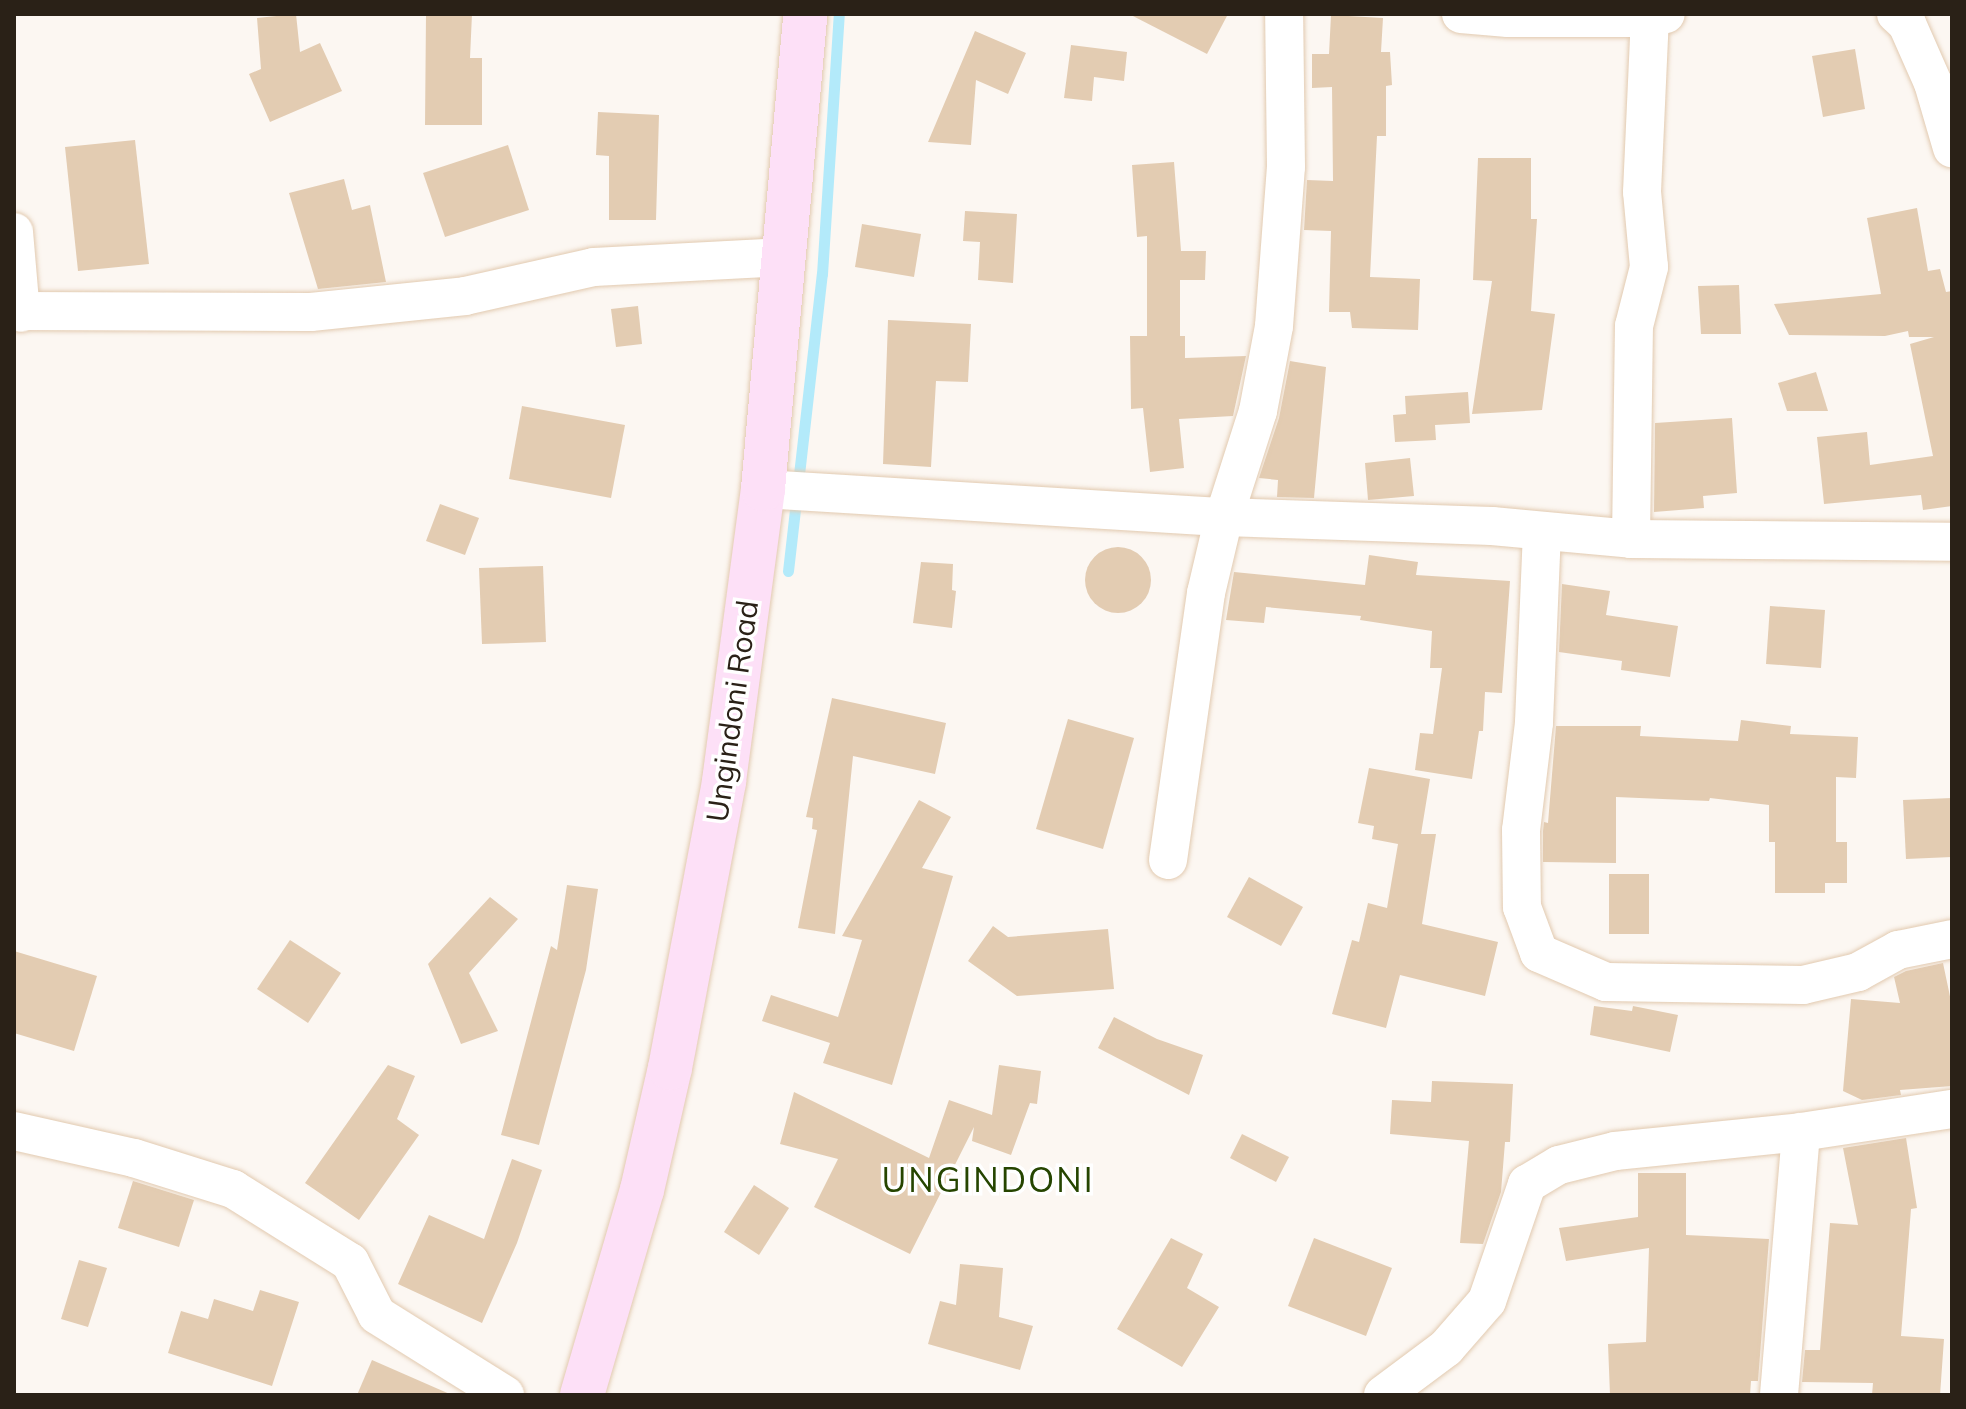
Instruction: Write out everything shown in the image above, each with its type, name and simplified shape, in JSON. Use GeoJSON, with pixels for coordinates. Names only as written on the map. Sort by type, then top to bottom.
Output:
{"type":"FeatureCollection","features":[{"type":"Feature","properties":{"kind":"main road","name":"Ungindoni Road"},"geometry":{"type":"LineString","coordinates":[[582,1395],[642,1190],[682,1008],[724,781],[763,489],[805,14]]}},
{"type":"Feature","properties":{"kind":"street"},"geometry":{"type":"LineString","coordinates":[[1168,860],[1206,593],[1224,517],[1258,411],[1274,326],[1286,167],[1284,14]]}},
{"type":"Feature","properties":{"kind":"street"},"geometry":{"type":"LineString","coordinates":[[1461,14],[1508,18],[1658,15],[1642,192],[1649,267],[1634,326],[1631,539]]}},
{"type":"Feature","properties":{"kind":"street"},"geometry":{"type":"LineString","coordinates":[[1896,14],[1907,24],[1933,83],[1952,148]]}},
{"type":"Feature","properties":{"kind":"street"},"geometry":{"type":"LineString","coordinates":[[14,232],[17,312],[311,312],[465,296],[594,267],[785,257]]}},
{"type":"Feature","properties":{"kind":"street"},"geometry":{"type":"LineString","coordinates":[[763,489],[1224,517],[1542,531],[1631,539],[1952,542]]}},
{"type":"Feature","properties":{"kind":"street"},"geometry":{"type":"LineString","coordinates":[[1542,531],[1534,723],[1521,830],[1522,907],[1539,953],[1606,982],[1803,985],[1858,972],[1898,950],[1952,939]]}},
{"type":"Feature","properties":{"kind":"street"},"geometry":{"type":"LineString","coordinates":[[1383,1395],[1446,1348],[1487,1301],[1527,1184],[1559,1165],[1615,1151],[1801,1132],[1952,1109]]}},
{"type":"Feature","properties":{"kind":"street"},"geometry":{"type":"LineString","coordinates":[[14,1131],[134,1158],[233,1189],[350,1262],[377,1315],[505,1395]]}},
{"type":"Feature","properties":{"kind":"street"},"geometry":{"type":"LineString","coordinates":[[1779,1395],[1801,1132]]}},
{"type":"Feature","properties":{"kind":"building"},"geometry":{"type":"Polygon","coordinates":[[[296,14],[300,52],[320,43],[342,91],[270,122],[249,74],[261,69],[257,18],[296,14]]]}},
{"type":"Feature","properties":{"kind":"building"},"geometry":{"type":"Polygon","coordinates":[[[426,14],[472,14],[470,58],[482,58],[482,125],[425,125],[426,14]]]}},
{"type":"Feature","properties":{"kind":"building"},"geometry":{"type":"Polygon","coordinates":[[[1129,14],[1228,14],[1207,54],[1129,14]]]}},
{"type":"Feature","properties":{"kind":"building"},"geometry":{"type":"Polygon","coordinates":[[[1331,15],[1383,18],[1381,52],[1390,52],[1392,85],[1386,86],[1386,136],[1377,136],[1370,277],[1420,279],[1418,330],[1352,328],[1350,312],[1329,312],[1331,231],[1304,230],[1307,180],[1333,181],[1332,87],[1312,88],[1312,54],[1329,54],[1331,15]]]}},
{"type":"Feature","properties":{"kind":"building"},"geometry":{"type":"Polygon","coordinates":[[[975,31],[1026,53],[1008,94],[976,80],[971,145],[928,142],[975,31]]]}},
{"type":"Feature","properties":{"kind":"building"},"geometry":{"type":"Polygon","coordinates":[[[1071,45],[1127,52],[1124,81],[1094,77],[1092,101],[1064,98],[1071,45]]]}},
{"type":"Feature","properties":{"kind":"building"},"geometry":{"type":"Polygon","coordinates":[[[1855,49],[1865,109],[1823,117],[1812,56],[1855,49]]]}},
{"type":"Feature","properties":{"kind":"building"},"geometry":{"type":"Polygon","coordinates":[[[598,112],[659,115],[656,220],[609,220],[609,156],[596,155],[598,112]]]}},
{"type":"Feature","properties":{"kind":"building"},"geometry":{"type":"Polygon","coordinates":[[[135,140],[149,264],[78,271],[65,147],[135,140]]]}},
{"type":"Feature","properties":{"kind":"building"},"geometry":{"type":"Polygon","coordinates":[[[508,145],[529,210],[445,237],[423,173],[508,145]]]}},
{"type":"Feature","properties":{"kind":"building"},"geometry":{"type":"Polygon","coordinates":[[[1478,158],[1531,158],[1531,219],[1537,219],[1531,311],[1555,314],[1542,410],[1472,414],[1492,281],[1473,280],[1478,158]]]}},
{"type":"Feature","properties":{"kind":"building"},"geometry":{"type":"Polygon","coordinates":[[[1174,162],[1181,251],[1206,251],[1205,280],[1180,280],[1180,336],[1185,336],[1185,358],[1246,356],[1233,416],[1179,419],[1184,468],[1150,472],[1143,408],[1131,409],[1130,336],[1147,336],[1147,236],[1137,237],[1132,165],[1174,162]]]}},
{"type":"Feature","properties":{"kind":"building"},"geometry":{"type":"Polygon","coordinates":[[[344,179],[352,210],[370,205],[386,282],[318,289],[289,193],[344,179]]]}},
{"type":"Feature","properties":{"kind":"building"},"geometry":{"type":"Polygon","coordinates":[[[1917,208],[1928,271],[1940,269],[1946,292],[1952,291],[1952,506],[1923,510],[1921,495],[1824,504],[1817,437],[1867,432],[1870,465],[1933,456],[1910,344],[1934,337],[1909,337],[1908,331],[1885,336],[1789,335],[1774,304],[1881,294],[1867,218],[1917,208]]]}},
{"type":"Feature","properties":{"kind":"building"},"geometry":{"type":"Polygon","coordinates":[[[965,211],[1017,214],[1013,283],[978,280],[980,242],[963,241],[965,211]]]}},
{"type":"Feature","properties":{"kind":"building"},"geometry":{"type":"Polygon","coordinates":[[[862,224],[921,234],[914,277],[855,267],[862,224]]]}},
{"type":"Feature","properties":{"kind":"building"},"geometry":{"type":"Polygon","coordinates":[[[1739,285],[1741,334],[1701,334],[1698,286],[1739,285]]]}},
{"type":"Feature","properties":{"kind":"building"},"geometry":{"type":"Polygon","coordinates":[[[638,306],[642,344],[616,347],[611,309],[638,306]]]}},
{"type":"Feature","properties":{"kind":"building"},"geometry":{"type":"Polygon","coordinates":[[[888,320],[971,324],[968,382],[936,381],[931,467],[883,464],[888,320]]]}},
{"type":"Feature","properties":{"kind":"building"},"geometry":{"type":"Polygon","coordinates":[[[1290,361],[1326,367],[1314,498],[1277,497],[1278,480],[1259,478],[1279,418],[1290,361]]]}},
{"type":"Feature","properties":{"kind":"building"},"geometry":{"type":"Polygon","coordinates":[[[1816,372],[1828,411],[1787,411],[1778,383],[1816,372]]]}},
{"type":"Feature","properties":{"kind":"building"},"geometry":{"type":"Polygon","coordinates":[[[1468,392],[1470,423],[1435,425],[1436,440],[1395,442],[1393,415],[1406,414],[1405,396],[1468,392]]]}},
{"type":"Feature","properties":{"kind":"building"},"geometry":{"type":"Polygon","coordinates":[[[522,406],[625,425],[611,498],[509,479],[522,406]]]}},
{"type":"Feature","properties":{"kind":"building"},"geometry":{"type":"Polygon","coordinates":[[[1732,418],[1737,493],[1703,496],[1704,508],[1654,512],[1655,423],[1732,418]]]}},
{"type":"Feature","properties":{"kind":"building"},"geometry":{"type":"Polygon","coordinates":[[[1410,458],[1414,496],[1368,500],[1365,463],[1410,458]]]}},
{"type":"Feature","properties":{"kind":"building"},"geometry":{"type":"Polygon","coordinates":[[[440,504],[479,518],[465,555],[426,541],[440,504]]]}},
{"type":"Feature","properties":{"kind":"building"},"geometry":{"type":"Polygon","coordinates":[[[1118,547],[1131,550],[1141,557],[1148,567],[1151,580],[1148,593],[1141,603],[1131,610],[1118,613],[1105,610],[1095,603],[1088,593],[1085,580],[1088,567],[1095,557],[1105,550],[1118,547]]]}},
{"type":"Feature","properties":{"kind":"building"},"geometry":{"type":"Polygon","coordinates":[[[1369,555],[1418,562],[1416,575],[1510,581],[1502,693],[1485,692],[1483,731],[1479,731],[1472,779],[1415,770],[1420,733],[1433,734],[1442,668],[1430,668],[1432,631],[1360,620],[1361,616],[1266,607],[1264,623],[1226,620],[1234,572],[1365,585],[1369,555]]]}},
{"type":"Feature","properties":{"kind":"building"},"geometry":{"type":"Polygon","coordinates":[[[921,562],[953,564],[952,590],[956,591],[952,628],[913,623],[921,562]]]}},
{"type":"Feature","properties":{"kind":"building"},"geometry":{"type":"Polygon","coordinates":[[[543,566],[546,642],[482,644],[479,568],[543,566]]]}},
{"type":"Feature","properties":{"kind":"building"},"geometry":{"type":"Polygon","coordinates":[[[1562,584],[1610,591],[1606,615],[1678,626],[1670,677],[1621,670],[1622,661],[1559,652],[1562,584]]]}},
{"type":"Feature","properties":{"kind":"building"},"geometry":{"type":"Polygon","coordinates":[[[1770,606],[1825,610],[1821,668],[1766,664],[1770,606]]]}},
{"type":"Feature","properties":{"kind":"building"},"geometry":{"type":"Polygon","coordinates":[[[832,698],[946,723],[935,774],[853,756],[835,934],[798,928],[817,830],[812,829],[813,818],[806,817],[832,698]]]}},
{"type":"Feature","properties":{"kind":"building"},"geometry":{"type":"Polygon","coordinates":[[[1068,719],[1134,738],[1103,849],[1036,829],[1068,719]]]}},
{"type":"Feature","properties":{"kind":"building"},"geometry":{"type":"Polygon","coordinates":[[[1741,720],[1791,726],[1790,734],[1858,737],[1856,778],[1836,777],[1836,842],[1847,842],[1847,883],[1825,883],[1825,893],[1775,893],[1775,842],[1769,842],[1769,805],[1710,798],[1709,801],[1616,797],[1616,863],[1543,862],[1543,831],[1544,822],[1548,823],[1556,726],[1641,726],[1640,736],[1738,741],[1741,720]]]}},
{"type":"Feature","properties":{"kind":"building"},"geometry":{"type":"Polygon","coordinates":[[[1369,768],[1430,779],[1421,834],[1436,834],[1422,924],[1498,942],[1485,996],[1400,975],[1386,1028],[1332,1014],[1352,940],[1359,942],[1368,903],[1387,908],[1398,844],[1372,839],[1374,826],[1358,823],[1369,768]]]}},
{"type":"Feature","properties":{"kind":"building"},"geometry":{"type":"Polygon","coordinates":[[[1952,798],[1952,857],[1906,859],[1903,800],[1952,798]]]}},
{"type":"Feature","properties":{"kind":"building"},"geometry":{"type":"Polygon","coordinates":[[[919,800],[951,817],[922,868],[953,876],[892,1085],[823,1063],[830,1043],[762,1021],[771,995],[838,1017],[862,940],[842,936],[919,800]]]}},
{"type":"Feature","properties":{"kind":"building"},"geometry":{"type":"Polygon","coordinates":[[[1609,874],[1649,874],[1649,934],[1609,934],[1609,874]]]}},
{"type":"Feature","properties":{"kind":"building"},"geometry":{"type":"Polygon","coordinates":[[[1249,877],[1303,907],[1281,946],[1227,917],[1249,877]]]}},
{"type":"Feature","properties":{"kind":"building"},"geometry":{"type":"Polygon","coordinates":[[[567,885],[598,889],[586,970],[539,1145],[501,1135],[551,946],[557,950],[567,885]]]}},
{"type":"Feature","properties":{"kind":"building"},"geometry":{"type":"Polygon","coordinates":[[[490,897],[518,919],[469,973],[498,1031],[461,1044],[428,964],[490,897]]]}},
{"type":"Feature","properties":{"kind":"building"},"geometry":{"type":"Polygon","coordinates":[[[993,926],[1008,937],[1108,929],[1114,989],[1017,996],[968,961],[993,926]]]}},
{"type":"Feature","properties":{"kind":"building"},"geometry":{"type":"Polygon","coordinates":[[[290,940],[341,973],[308,1023],[257,989],[290,940]]]}},
{"type":"Feature","properties":{"kind":"building"},"geometry":{"type":"Polygon","coordinates":[[[14,951],[97,976],[74,1051],[14,1033],[14,951]]]}},
{"type":"Feature","properties":{"kind":"building"},"geometry":{"type":"Polygon","coordinates":[[[1943,963],[1952,1006],[1952,1086],[1900,1090],[1901,1095],[1862,1100],[1843,1091],[1851,999],[1900,1003],[1894,977],[1906,971],[1943,963]]]}},
{"type":"Feature","properties":{"kind":"building"},"geometry":{"type":"Polygon","coordinates":[[[1594,1006],[1632,1011],[1633,1006],[1678,1015],[1670,1052],[1590,1035],[1594,1006]]]}},
{"type":"Feature","properties":{"kind":"building"},"geometry":{"type":"Polygon","coordinates":[[[1114,1017],[1157,1039],[1203,1055],[1189,1095],[1098,1048],[1114,1017]]]}},
{"type":"Feature","properties":{"kind":"building"},"geometry":{"type":"Polygon","coordinates":[[[388,1065],[415,1076],[397,1119],[419,1135],[359,1220],[305,1183],[388,1065]]]}},
{"type":"Feature","properties":{"kind":"building"},"geometry":{"type":"Polygon","coordinates":[[[999,1065],[1041,1071],[1037,1104],[1030,1103],[1011,1155],[972,1141],[974,1127],[910,1254],[814,1207],[838,1159],[780,1144],[794,1092],[929,1158],[949,1100],[992,1115],[999,1065]]]}},
{"type":"Feature","properties":{"kind":"building"},"geometry":{"type":"Polygon","coordinates":[[[1432,1081],[1513,1084],[1510,1142],[1505,1142],[1501,1192],[1483,1244],[1460,1243],[1469,1141],[1390,1134],[1392,1100],[1431,1102],[1432,1081]]]}},
{"type":"Feature","properties":{"kind":"building"},"geometry":{"type":"Polygon","coordinates":[[[1242,1134],[1289,1157],[1276,1182],[1230,1158],[1242,1134]]]}},
{"type":"Feature","properties":{"kind":"building"},"geometry":{"type":"Polygon","coordinates":[[[1906,1138],[1917,1208],[1911,1209],[1901,1336],[1944,1339],[1940,1395],[1872,1395],[1873,1383],[1802,1382],[1805,1350],[1820,1350],[1830,1223],[1858,1225],[1843,1148],[1906,1138]]]}},
{"type":"Feature","properties":{"kind":"building"},"geometry":{"type":"Polygon","coordinates":[[[512,1159],[542,1170],[517,1243],[482,1323],[398,1284],[429,1215],[484,1239],[512,1159]]]}},
{"type":"Feature","properties":{"kind":"building"},"geometry":{"type":"Polygon","coordinates":[[[1638,1173],[1686,1173],[1686,1235],[1769,1239],[1758,1381],[1751,1381],[1750,1395],[1610,1395],[1608,1344],[1646,1342],[1649,1248],[1566,1261],[1559,1228],[1638,1217],[1638,1173]]]}},
{"type":"Feature","properties":{"kind":"building"},"geometry":{"type":"Polygon","coordinates":[[[133,1181],[194,1200],[179,1247],[118,1228],[133,1181]]]}},
{"type":"Feature","properties":{"kind":"building"},"geometry":{"type":"Polygon","coordinates":[[[754,1185],[789,1208],[759,1255],[724,1232],[754,1185]]]}},
{"type":"Feature","properties":{"kind":"building"},"geometry":{"type":"Polygon","coordinates":[[[1171,1238],[1203,1254],[1187,1288],[1219,1307],[1182,1367],[1117,1329],[1171,1238]]]}},
{"type":"Feature","properties":{"kind":"building"},"geometry":{"type":"Polygon","coordinates":[[[1314,1238],[1392,1268],[1366,1336],[1288,1306],[1314,1238]]]}},
{"type":"Feature","properties":{"kind":"building"},"geometry":{"type":"Polygon","coordinates":[[[79,1260],[107,1268],[88,1327],[61,1319],[79,1260]]]}},
{"type":"Feature","properties":{"kind":"building"},"geometry":{"type":"Polygon","coordinates":[[[960,1264],[1003,1268],[999,1317],[1033,1326],[1020,1370],[928,1344],[940,1301],[956,1305],[960,1264]]]}},
{"type":"Feature","properties":{"kind":"building"},"geometry":{"type":"Polygon","coordinates":[[[260,1290],[299,1302],[272,1386],[168,1353],[181,1311],[208,1319],[214,1299],[253,1311],[260,1290]]]}},
{"type":"Feature","properties":{"kind":"building"},"geometry":{"type":"Polygon","coordinates":[[[372,1360],[452,1395],[357,1395],[372,1360]]]}},
{"type":"Feature","properties":{"kind":"waterway"},"geometry":{"type":"LineString","coordinates":[[788,571],[822,274],[839,14]]}},
{"type":"Feature","properties":{"kind":"district","name":"UNGINDONI"},"geometry":{"type":"Point","coordinates":[988,1180]}}]}
